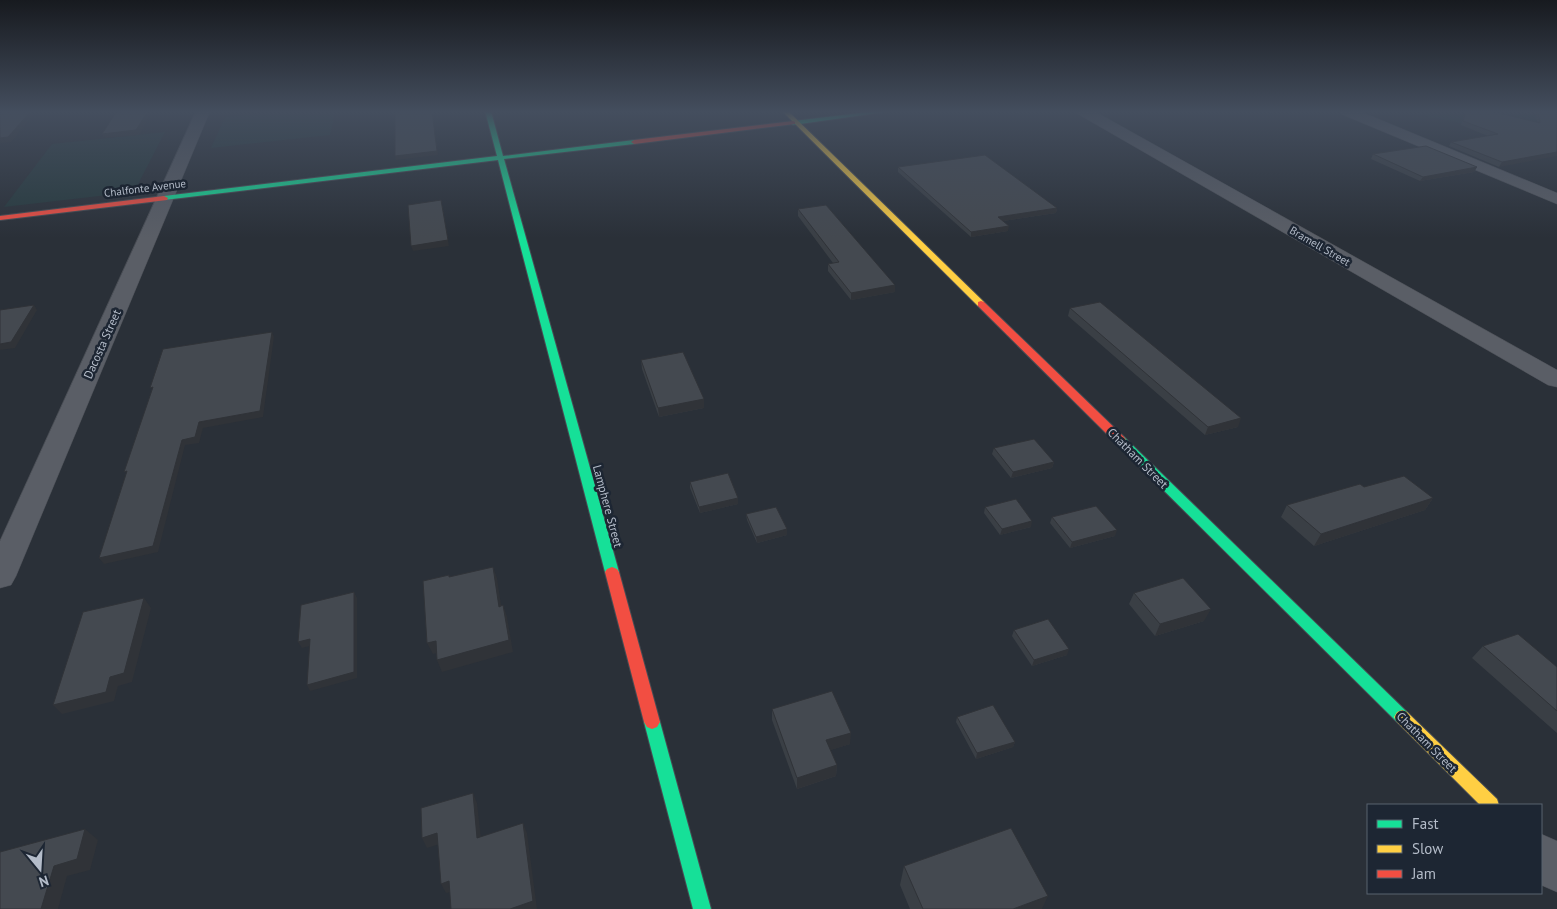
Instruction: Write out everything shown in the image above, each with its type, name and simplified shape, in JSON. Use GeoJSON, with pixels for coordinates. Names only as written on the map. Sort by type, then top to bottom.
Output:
{"type":"FeatureCollection","features":[{"type":"Feature","properties":{"kind":"street","name":"Dacosta Street"},"geometry":{"type":"LineString","coordinates":[[0,576],[185,153]]}},
{"type":"Feature","properties":{"kind":"street","name":"Lamphere Street"},"geometry":{"type":"LineString","coordinates":[[498,153],[702,909]]}},
{"type":"Feature","properties":{"kind":"street","name":"Chalfonte Avenue"},"geometry":{"type":"LineString","coordinates":[[0,218],[537,153]]}},
{"type":"Feature","properties":{"kind":"street","name":"Chatham Street"},"geometry":{"type":"LineString","coordinates":[[829,153],[1489,804]]}},
{"type":"Feature","properties":{"kind":"street","name":"Bramell Street"},"geometry":{"type":"LineString","coordinates":[[1158,153],[1557,380]]}},
{"type":"Feature","properties":{"kind":"street"},"geometry":{"type":"LineString","coordinates":[[1448,153],[1557,199]]}},
{"type":"Feature","properties":{"kind":"street"},"geometry":{"type":"LineString","coordinates":[[1542,856],[1557,871]]}},
{"type":"Feature","properties":{"kind":"green space"},"geometry":{"type":"Polygon","coordinates":[[[45,153],[154,153],[134,192],[4,207],[45,153]]]}},
{"type":"Feature","properties":{"kind":"building"},"geometry":{"type":"Polygon","coordinates":[[[395,153],[417,153],[395,156],[395,153]]]}},
{"type":"Feature","properties":{"kind":"building"},"geometry":{"type":"Polygon","coordinates":[[[1444,153],[1477,167],[1423,177],[1373,154],[1444,153]]]}},
{"type":"Feature","properties":{"kind":"building"},"geometry":{"type":"Polygon","coordinates":[[[1480,153],[1549,153],[1502,162],[1480,153]]]}},
{"type":"Feature","properties":{"kind":"building"},"geometry":{"type":"Polygon","coordinates":[[[985,155],[1057,208],[998,217],[1009,226],[971,232],[898,167],[985,155]]]}},
{"type":"Feature","properties":{"kind":"building"},"geometry":{"type":"Polygon","coordinates":[[[441,200],[448,240],[411,246],[408,205],[441,200]]]}},
{"type":"Feature","properties":{"kind":"building"},"geometry":{"type":"Polygon","coordinates":[[[826,205],[895,285],[851,293],[828,264],[839,262],[798,209],[826,205]]]}},
{"type":"Feature","properties":{"kind":"building"},"geometry":{"type":"Polygon","coordinates":[[[1100,302],[1241,418],[1208,427],[1070,308],[1100,302]]]}},
{"type":"Feature","properties":{"kind":"building"},"geometry":{"type":"Polygon","coordinates":[[[34,305],[11,342],[0,344],[0,310],[34,305]]]}},
{"type":"Feature","properties":{"kind":"building"},"geometry":{"type":"Polygon","coordinates":[[[272,332],[260,411],[199,422],[195,437],[182,440],[153,546],[99,558],[127,471],[124,472],[153,387],[150,388],[163,349],[272,332]]]}},
{"type":"Feature","properties":{"kind":"building"},"geometry":{"type":"Polygon","coordinates":[[[683,352],[704,399],[658,408],[641,360],[683,352]]]}},
{"type":"Feature","properties":{"kind":"building"},"geometry":{"type":"Polygon","coordinates":[[[1034,439],[1054,462],[1013,472],[994,448],[1034,439]]]}},
{"type":"Feature","properties":{"kind":"building"},"geometry":{"type":"Polygon","coordinates":[[[728,473],[738,498],[699,507],[690,482],[728,473]]]}},
{"type":"Feature","properties":{"kind":"building"},"geometry":{"type":"Polygon","coordinates":[[[1404,476],[1433,498],[1321,534],[1287,505],[1360,484],[1364,487],[1404,476]]]}},
{"type":"Feature","properties":{"kind":"building"},"geometry":{"type":"Polygon","coordinates":[[[1016,499],[1032,521],[1002,529],[985,507],[1016,499]]]}},
{"type":"Feature","properties":{"kind":"building"},"geometry":{"type":"Polygon","coordinates":[[[1096,506],[1117,530],[1072,542],[1052,517],[1096,506]]]}},
{"type":"Feature","properties":{"kind":"building"},"geometry":{"type":"Polygon","coordinates":[[[776,507],[787,529],[756,537],[746,514],[776,507]]]}},
{"type":"Feature","properties":{"kind":"building"},"geometry":{"type":"Polygon","coordinates":[[[493,567],[499,607],[503,605],[509,640],[437,660],[436,641],[427,643],[423,581],[493,567]]]}},
{"type":"Feature","properties":{"kind":"building"},"geometry":{"type":"Polygon","coordinates":[[[1183,578],[1211,609],[1160,624],[1134,593],[1183,578]]]}},
{"type":"Feature","properties":{"kind":"building"},"geometry":{"type":"Polygon","coordinates":[[[354,592],[354,672],[307,685],[310,639],[298,642],[301,605],[354,592]]]}},
{"type":"Feature","properties":{"kind":"building"},"geometry":{"type":"Polygon","coordinates":[[[144,598],[124,673],[110,677],[106,692],[53,705],[83,612],[144,598]]]}},
{"type":"Feature","properties":{"kind":"building"},"geometry":{"type":"Polygon","coordinates":[[[1048,619],[1069,649],[1034,660],[1014,630],[1048,619]]]}},
{"type":"Feature","properties":{"kind":"building"},"geometry":{"type":"Polygon","coordinates":[[[1518,634],[1557,667],[1557,711],[1483,646],[1518,634]]]}},
{"type":"Feature","properties":{"kind":"building"},"geometry":{"type":"Polygon","coordinates":[[[832,691],[851,733],[826,740],[837,765],[797,778],[772,709],[832,691]]]}},
{"type":"Feature","properties":{"kind":"building"},"geometry":{"type":"Polygon","coordinates":[[[993,705],[1015,742],[977,753],[957,717],[993,705]]]}},
{"type":"Feature","properties":{"kind":"building"},"geometry":{"type":"Polygon","coordinates":[[[473,793],[477,838],[523,823],[533,901],[510,909],[451,909],[449,881],[441,884],[437,833],[422,838],[421,808],[473,793]]]}},
{"type":"Feature","properties":{"kind":"building"},"geometry":{"type":"Polygon","coordinates":[[[1011,828],[1048,896],[1013,909],[923,909],[904,866],[1011,828]]]}},
{"type":"Feature","properties":{"kind":"building"},"geometry":{"type":"Polygon","coordinates":[[[85,829],[77,859],[54,866],[41,909],[0,909],[0,852],[85,829]]]}},
{"type":"Feature","properties":{"kind":"traffic: fast"},"geometry":{"type":"LineString","coordinates":[[499,153],[612,572]]}},
{"type":"Feature","properties":{"kind":"traffic: fast"},"geometry":{"type":"LineString","coordinates":[[164,198],[538,153]]}},
{"type":"Feature","properties":{"kind":"traffic: fast"},"geometry":{"type":"LineString","coordinates":[[1120,440],[1402,717]]}},
{"type":"Feature","properties":{"kind":"traffic: fast"},"geometry":{"type":"LineString","coordinates":[[652,722],[702,909]]}},
{"type":"Feature","properties":{"kind":"traffic: slow"},"geometry":{"type":"LineString","coordinates":[[828,153],[981,304]]}},
{"type":"Feature","properties":{"kind":"traffic: slow"},"geometry":{"type":"LineString","coordinates":[[1402,717],[1490,804]]}},
{"type":"Feature","properties":{"kind":"traffic: jam"},"geometry":{"type":"LineString","coordinates":[[0,218],[164,198]]}},
{"type":"Feature","properties":{"kind":"traffic: jam"},"geometry":{"type":"LineString","coordinates":[[981,304],[1120,440]]}},
{"type":"Feature","properties":{"kind":"traffic: jam"},"geometry":{"type":"LineString","coordinates":[[612,572],[652,722]]}}]}
